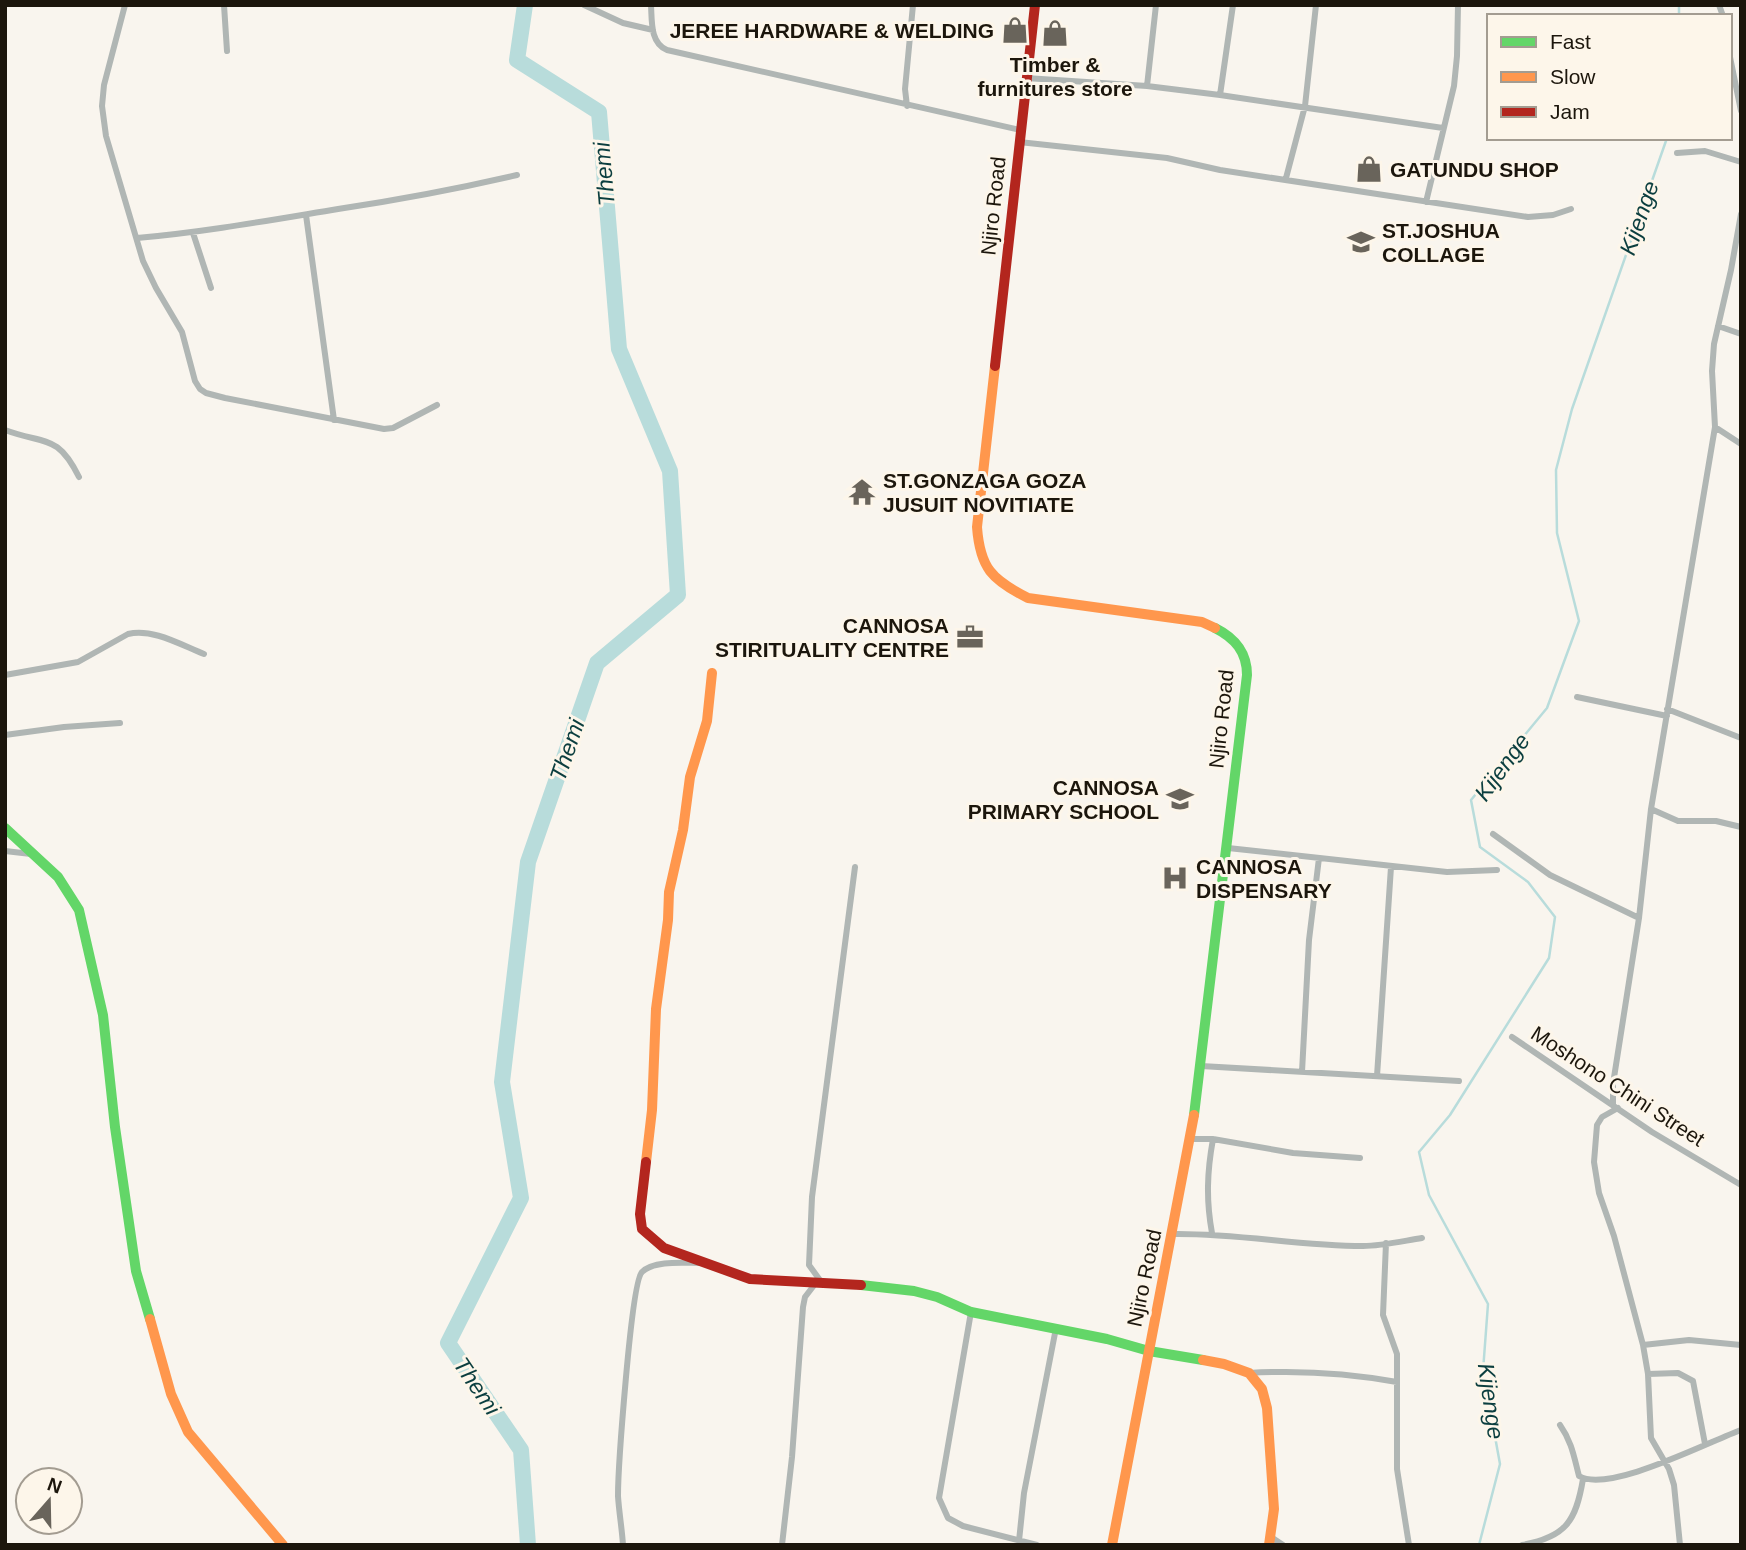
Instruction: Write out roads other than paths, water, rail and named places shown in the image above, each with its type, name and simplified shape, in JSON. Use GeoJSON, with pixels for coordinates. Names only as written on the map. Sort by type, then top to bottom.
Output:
{"type":"FeatureCollection","features":[{"type":"Feature","properties":{"kind":"street"},"geometry":{"type":"LineString","coordinates":[[125,5],[104,85],[102,106],[106,136],[144,261],[156,288],[183,332],[194,381],[200,389],[225,398],[384,429],[393,428],[437,405]]}},
{"type":"Feature","properties":{"kind":"street"},"geometry":{"type":"LineString","coordinates":[[224,5],[227,51]]}},
{"type":"Feature","properties":{"kind":"street"},"geometry":{"type":"LineString","coordinates":[[584,5],[623,23],[653,30]]}},
{"type":"Feature","properties":{"kind":"street"},"geometry":{"type":"LineString","coordinates":[[651,5],[657,43],[667,50],[1020,130]]}},
{"type":"Feature","properties":{"kind":"street"},"geometry":{"type":"LineString","coordinates":[[907,106],[905,89],[913,5]]}},
{"type":"Feature","properties":{"kind":"street","name":"Njiro Road"},"geometry":{"type":"LineString","coordinates":[[1034,5],[977,527],[980,558],[990,576],[1004,587],[1028,598],[1202,622],[1220,629],[1238,646],[1246,660],[1247,689],[1190,1139],[1112,1545]]}},
{"type":"Feature","properties":{"kind":"street"},"geometry":{"type":"LineString","coordinates":[[1147,86],[1156,5]]}},
{"type":"Feature","properties":{"kind":"street"},"geometry":{"type":"LineString","coordinates":[[1220,95],[1233,5]]}},
{"type":"Feature","properties":{"kind":"street"},"geometry":{"type":"LineString","coordinates":[[1286,178],[1305,106],[1316,5]]}},
{"type":"Feature","properties":{"kind":"street"},"geometry":{"type":"LineString","coordinates":[[1426,202],[1455,76],[1458,5]]}},
{"type":"Feature","properties":{"kind":"street"},"geometry":{"type":"LineString","coordinates":[[1732,67],[1741,111]]}},
{"type":"Feature","properties":{"kind":"street"},"geometry":{"type":"LineString","coordinates":[[1026,78],[1147,86],[1305,106],[1443,128]]}},
{"type":"Feature","properties":{"kind":"street"},"geometry":{"type":"LineString","coordinates":[[1019,142],[1131,153],[1220,170],[1528,217],[1553,215],[1571,209]]}},
{"type":"Feature","properties":{"kind":"street"},"geometry":{"type":"LineString","coordinates":[[1677,153],[1705,151],[1741,162]]}},
{"type":"Feature","properties":{"kind":"street"},"geometry":{"type":"LineString","coordinates":[[137,238],[193,233],[443,193],[517,175]]}},
{"type":"Feature","properties":{"kind":"street"},"geometry":{"type":"LineString","coordinates":[[1680,1545],[1674,1485],[1665,1461],[1651,1438],[1648,1374],[1643,1345],[1614,1237],[1599,1194],[1594,1162],[1597,1125],[1616,1106],[1613,1084],[1639,918],[1651,809],[1716,428],[1712,371],[1717,326],[1741,214]]}},
{"type":"Feature","properties":{"kind":"street"},"geometry":{"type":"LineString","coordinates":[[306,215],[334,420]]}},
{"type":"Feature","properties":{"kind":"street"},"geometry":{"type":"LineString","coordinates":[[193,233],[211,288]]}},
{"type":"Feature","properties":{"kind":"street"},"geometry":{"type":"LineString","coordinates":[[1717,326],[1741,334]]}},
{"type":"Feature","properties":{"kind":"street"},"geometry":{"type":"LineString","coordinates":[[1716,428],[1741,444]]}},
{"type":"Feature","properties":{"kind":"street"},"geometry":{"type":"LineString","coordinates":[[5,430],[57,445],[70,459],[79,477]]}},
{"type":"Feature","properties":{"kind":"street"},"geometry":{"type":"LineString","coordinates":[[5,675],[78,662],[136,632],[148,633],[204,654]]}},
{"type":"Feature","properties":{"kind":"street"},"geometry":{"type":"LineString","coordinates":[[712,673],[707,721],[691,777],[683,830],[669,892],[656,1009],[652,1110],[640,1214],[642,1229],[664,1248],[750,1279],[914,1291],[971,1311],[1107,1339],[1149,1351],[1224,1364],[1249,1373],[1300,1371],[1357,1375],[1397,1382]]}},
{"type":"Feature","properties":{"kind":"street"},"geometry":{"type":"LineString","coordinates":[[1577,696],[1667,713],[1741,738]]}},
{"type":"Feature","properties":{"kind":"street"},"geometry":{"type":"LineString","coordinates":[[5,735],[120,723]]}},
{"type":"Feature","properties":{"kind":"street"},"geometry":{"type":"LineString","coordinates":[[1651,809],[1678,821],[1716,821],[1741,827]]}},
{"type":"Feature","properties":{"kind":"street"},"geometry":{"type":"LineString","coordinates":[[5,828],[58,877],[79,910],[103,1015],[130,1236],[139,1283],[171,1394],[188,1432],[283,1545]]}},
{"type":"Feature","properties":{"kind":"street"},"geometry":{"type":"LineString","coordinates":[[1493,834],[1550,874],[1639,918]]}},
{"type":"Feature","properties":{"kind":"street"},"geometry":{"type":"LineString","coordinates":[[1228,848],[1447,872],[1497,870]]}},
{"type":"Feature","properties":{"kind":"street"},"geometry":{"type":"LineString","coordinates":[[5,850],[32,854]]}},
{"type":"Feature","properties":{"kind":"street"},"geometry":{"type":"LineString","coordinates":[[1302,1072],[1309,940],[1319,858]]}},
{"type":"Feature","properties":{"kind":"street"},"geometry":{"type":"LineString","coordinates":[[819,1284],[809,1265],[809,1232],[855,867]]}},
{"type":"Feature","properties":{"kind":"street"},"geometry":{"type":"LineString","coordinates":[[1377,1076],[1391,867]]}},
{"type":"Feature","properties":{"kind":"street","name":"Moshono Chini Street"},"geometry":{"type":"LineString","coordinates":[[1512,1037],[1652,1132],[1741,1185]]}},
{"type":"Feature","properties":{"kind":"street"},"geometry":{"type":"LineString","coordinates":[[1201,1066],[1459,1081]]}},
{"type":"Feature","properties":{"kind":"street"},"geometry":{"type":"LineString","coordinates":[[1190,1139],[1213,1139],[1293,1153],[1360,1158]]}},
{"type":"Feature","properties":{"kind":"street"},"geometry":{"type":"LineString","coordinates":[[1212,1233],[1206,1182],[1213,1139]]}},
{"type":"Feature","properties":{"kind":"street"},"geometry":{"type":"LineString","coordinates":[[1173,1234],[1212,1233],[1315,1244],[1366,1246],[1422,1238]]}},
{"type":"Feature","properties":{"kind":"street"},"geometry":{"type":"LineString","coordinates":[[1387,1243],[1383,1315],[1397,1354],[1397,1469],[1409,1545]]}},
{"type":"Feature","properties":{"kind":"street"},"geometry":{"type":"LineString","coordinates":[[623,1545],[618,1496],[631,1328],[638,1276],[656,1266],[705,1262]]}},
{"type":"Feature","properties":{"kind":"street"},"geometry":{"type":"LineString","coordinates":[[782,1545],[792,1457],[803,1307],[805,1297],[819,1284]]}},
{"type":"Feature","properties":{"kind":"street"},"geometry":{"type":"LineString","coordinates":[[971,1311],[939,1498],[948,1518],[963,1526],[1037,1545]]}},
{"type":"Feature","properties":{"kind":"street"},"geometry":{"type":"LineString","coordinates":[[1019,1541],[1024,1493],[1056,1328]]}},
{"type":"Feature","properties":{"kind":"street"},"geometry":{"type":"LineString","coordinates":[[1643,1345],[1689,1340],[1741,1345]]}},
{"type":"Feature","properties":{"kind":"street"},"geometry":{"type":"LineString","coordinates":[[1249,1373],[1262,1390],[1266,1408],[1274,1509],[1270,1541],[1283,1545]]}},
{"type":"Feature","properties":{"kind":"street"},"geometry":{"type":"LineString","coordinates":[[1648,1374],[1678,1373],[1693,1381],[1705,1444]]}},
{"type":"Feature","properties":{"kind":"street"},"geometry":{"type":"LineString","coordinates":[[1560,1425],[1569,1437],[1579,1476],[1583,1479],[1619,1477],[1646,1470],[1741,1430]]}},
{"type":"Feature","properties":{"kind":"street"},"geometry":{"type":"LineString","coordinates":[[1522,1545],[1545,1539],[1568,1524],[1577,1508],[1583,1479]]}},
{"type":"Feature","properties":{"kind":"waterway","name":"Themi"},"geometry":{"type":"LineString","coordinates":[[525,5],[517,60],[599,112],[619,349],[670,471],[678,595],[597,663],[528,862],[502,1082],[521,1198],[448,1343],[521,1450],[528,1545]]}},
{"type":"Feature","properties":{"kind":"waterway","name":"Kijenge"},"geometry":{"type":"LineString","coordinates":[[1679,5],[1679,14]]}},
{"type":"Feature","properties":{"kind":"waterway","name":"Kijenge"},"geometry":{"type":"LineString","coordinates":[[1479,1545],[1500,1464],[1483,1371],[1488,1304],[1429,1195],[1419,1152],[1450,1115],[1549,958],[1555,917],[1528,882],[1480,847],[1471,800],[1547,708],[1579,621],[1557,533],[1556,470],[1572,409],[1666,140]]}},
{"type":"Feature","properties":{"kind":"place","name":"JEREE HARDWARE & WELDING"},"geometry":{"type":"Point","coordinates":[1015,30]}},
{"type":"Feature","properties":{"kind":"place","name":"Timber & furnitures store"},"geometry":{"type":"Point","coordinates":[1055,33]}},
{"type":"Feature","properties":{"kind":"place","name":"GATUNDU SHOP"},"geometry":{"type":"Point","coordinates":[1369,169]}},
{"type":"Feature","properties":{"kind":"place","name":"ST.JOSHUA COLLAGE"},"geometry":{"type":"Point","coordinates":[1361,242]}},
{"type":"Feature","properties":{"kind":"place","name":"ST.GONZAGA GOZA JUSUIT NOVITIATE"},"geometry":{"type":"Point","coordinates":[862,492]}},
{"type":"Feature","properties":{"kind":"place","name":"CANNOSA STIRITUALITY CENTRE"},"geometry":{"type":"Point","coordinates":[970,637]}},
{"type":"Feature","properties":{"kind":"place","name":"CANNOSA PRIMARY SCHOOL"},"geometry":{"type":"Point","coordinates":[1180,799]}},
{"type":"Feature","properties":{"kind":"place","name":"CANNOSA DISPENSARY"},"geometry":{"type":"Point","coordinates":[1175,878]}}]}
